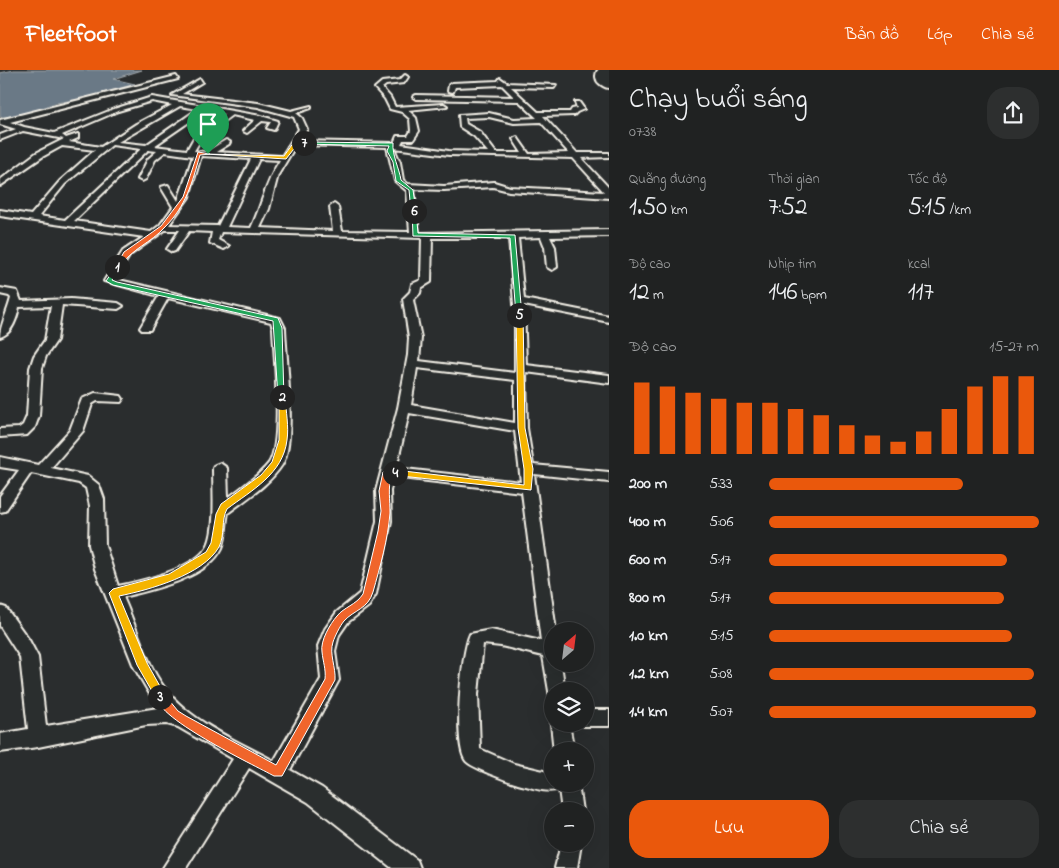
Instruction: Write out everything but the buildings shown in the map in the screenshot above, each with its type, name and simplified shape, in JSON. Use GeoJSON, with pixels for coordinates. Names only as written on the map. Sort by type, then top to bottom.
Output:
{"type":"FeatureCollection","features":[{"type":"Feature","properties":{"kind":"street"},"geometry":{"type":"LineString","coordinates":[[405,77],[402,82],[384,83],[378,88],[388,98],[392,108],[412,116],[416,126],[412,137],[400,138],[390,151],[396,162],[399,181],[407,186],[444,188],[494,184],[509,189],[609,194]]}},
{"type":"Feature","properties":{"kind":"street"},"geometry":{"type":"LineString","coordinates":[[2,121],[176,78]]}},
{"type":"Feature","properties":{"kind":"street"},"geometry":{"type":"LineString","coordinates":[[125,116],[188,89],[200,81]]}},
{"type":"Feature","properties":{"kind":"street"},"geometry":{"type":"LineString","coordinates":[[503,83],[543,120],[609,194]]}},
{"type":"Feature","properties":{"kind":"street"},"geometry":{"type":"LineString","coordinates":[[451,91],[452,85],[503,83],[554,86]]}},
{"type":"Feature","properties":{"kind":"street"},"geometry":{"type":"LineString","coordinates":[[416,89],[475,91],[482,99]]}},
{"type":"Feature","properties":{"kind":"street"},"geometry":{"type":"LineString","coordinates":[[175,95],[227,101],[291,113],[297,117],[303,128],[274,175],[265,209],[255,230]]}},
{"type":"Feature","properties":{"kind":"street"},"geometry":{"type":"LineString","coordinates":[[416,98],[520,99]]}},
{"type":"Feature","properties":{"kind":"street"},"geometry":{"type":"LineString","coordinates":[[55,135],[124,107],[149,100],[162,100],[229,114],[275,121],[271,128]]}},
{"type":"Feature","properties":{"kind":"street"},"geometry":{"type":"LineString","coordinates":[[537,114],[572,114],[574,110],[581,109],[576,102]]}},
{"type":"Feature","properties":{"kind":"street"},"geometry":{"type":"LineString","coordinates":[[33,218],[49,194],[102,149],[179,104]]}},
{"type":"Feature","properties":{"kind":"street"},"geometry":{"type":"LineString","coordinates":[[397,109],[450,106]]}},
{"type":"Feature","properties":{"kind":"street"},"geometry":{"type":"LineString","coordinates":[[291,113],[309,107]]}},
{"type":"Feature","properties":{"kind":"street"},"geometry":{"type":"LineString","coordinates":[[68,222],[146,148],[203,109]]}},
{"type":"Feature","properties":{"kind":"street"},"geometry":{"type":"LineString","coordinates":[[189,153],[199,136],[229,114]]}},
{"type":"Feature","properties":{"kind":"street"},"geometry":{"type":"LineString","coordinates":[[494,155],[477,134],[462,125],[461,116],[489,115],[514,121],[543,120]]}},
{"type":"Feature","properties":{"kind":"street"},"geometry":{"type":"LineString","coordinates":[[247,131],[261,118]]}},
{"type":"Feature","properties":{"kind":"street"},"geometry":{"type":"LineString","coordinates":[[2,121],[22,129],[68,139]]}},
{"type":"Feature","properties":{"kind":"street"},"geometry":{"type":"LineString","coordinates":[[0,138],[22,129]]}},
{"type":"Feature","properties":{"kind":"street"},"geometry":{"type":"LineString","coordinates":[[0,184],[39,154],[60,142],[82,134]]}},
{"type":"Feature","properties":{"kind":"street"},"geometry":{"type":"LineString","coordinates":[[338,135],[342,143]]}},
{"type":"Feature","properties":{"kind":"street"},"geometry":{"type":"LineString","coordinates":[[199,136],[208,137]]}},
{"type":"Feature","properties":{"kind":"street"},"geometry":{"type":"LineString","coordinates":[[517,139],[526,156]]}},
{"type":"Feature","properties":{"kind":"street"},"geometry":{"type":"LineString","coordinates":[[60,142],[102,149]]}},
{"type":"Feature","properties":{"kind":"street"},"geometry":{"type":"LineString","coordinates":[[208,154],[226,142]]}},
{"type":"Feature","properties":{"kind":"street"},"geometry":{"type":"LineString","coordinates":[[112,143],[198,154],[286,158]]}},
{"type":"Feature","properties":{"kind":"street"},"geometry":{"type":"LineString","coordinates":[[295,143],[394,145],[449,153],[494,155],[609,155]]}},
{"type":"Feature","properties":{"kind":"street"},"geometry":{"type":"LineString","coordinates":[[142,179],[152,159],[162,150]]}},
{"type":"Feature","properties":{"kind":"street"},"geometry":{"type":"LineString","coordinates":[[198,154],[186,197],[158,231],[126,253],[109,281],[271,318],[278,322],[283,435],[280,453],[276,463],[264,477],[227,504],[221,511]]}},
{"type":"Feature","properties":{"kind":"street"},"geometry":{"type":"LineString","coordinates":[[224,246],[213,241],[256,157]]}},
{"type":"Feature","properties":{"kind":"street"},"geometry":{"type":"LineString","coordinates":[[594,176],[609,176]]}},
{"type":"Feature","properties":{"kind":"street"},"geometry":{"type":"LineString","coordinates":[[278,772],[330,680],[331,670],[326,650],[328,641],[340,618],[362,604],[368,594],[383,531],[386,511],[383,491],[404,408],[415,338],[408,299],[416,293],[416,286],[426,282],[421,235],[412,195],[407,186]]}},
{"type":"Feature","properties":{"kind":"street"},"geometry":{"type":"LineString","coordinates":[[165,187],[177,207]]}},
{"type":"Feature","properties":{"kind":"street"},"geometry":{"type":"LineString","coordinates":[[84,207],[101,207]]}},
{"type":"Feature","properties":{"kind":"street"},"geometry":{"type":"LineString","coordinates":[[334,207],[338,234]]}},
{"type":"Feature","properties":{"kind":"street"},"geometry":{"type":"LineString","coordinates":[[0,213],[158,231],[186,228],[338,234],[513,236],[609,233]]}},
{"type":"Feature","properties":{"kind":"street"},"geometry":{"type":"LineString","coordinates":[[172,249],[186,228]]}},
{"type":"Feature","properties":{"kind":"street"},"geometry":{"type":"LineString","coordinates":[[545,234],[552,267]]}},
{"type":"Feature","properties":{"kind":"street"},"geometry":{"type":"LineString","coordinates":[[513,236],[522,372],[522,428],[528,469],[528,488],[547,622]]}},
{"type":"Feature","properties":{"kind":"street"},"geometry":{"type":"LineString","coordinates":[[0,291],[15,294],[11,320],[0,334]]}},
{"type":"Feature","properties":{"kind":"street"},"geometry":{"type":"LineString","coordinates":[[146,328],[165,295]]}},
{"type":"Feature","properties":{"kind":"street"},"geometry":{"type":"LineString","coordinates":[[14,304],[57,302],[118,306]]}},
{"type":"Feature","properties":{"kind":"street"},"geometry":{"type":"LineString","coordinates":[[0,433],[22,432],[31,423],[36,368],[40,356],[52,340],[57,302]]}},
{"type":"Feature","properties":{"kind":"street"},"geometry":{"type":"LineString","coordinates":[[518,302],[609,318]]}},
{"type":"Feature","properties":{"kind":"street"},"geometry":{"type":"LineString","coordinates":[[412,364],[522,372],[602,375],[609,379]]}},
{"type":"Feature","properties":{"kind":"street"},"geometry":{"type":"LineString","coordinates":[[0,507],[34,470],[76,431],[86,402],[95,397],[117,399]]}},
{"type":"Feature","properties":{"kind":"street"},"geometry":{"type":"LineString","coordinates":[[404,408],[522,428]]}},
{"type":"Feature","properties":{"kind":"street"},"geometry":{"type":"LineString","coordinates":[[0,462],[83,479],[94,489],[97,545],[113,593],[150,680],[166,705],[182,720]]}},
{"type":"Feature","properties":{"kind":"street"},"geometry":{"type":"LineString","coordinates":[[113,593],[135,589],[172,577],[200,562],[214,548],[221,511],[220,468]]}},
{"type":"Feature","properties":{"kind":"street"},"geometry":{"type":"LineString","coordinates":[[528,469],[609,478]]}},
{"type":"Feature","properties":{"kind":"street"},"geometry":{"type":"LineString","coordinates":[[387,472],[528,488]]}},
{"type":"Feature","properties":{"kind":"street"},"geometry":{"type":"LineString","coordinates":[[0,613],[6,631],[30,657],[38,738]]}},
{"type":"Feature","properties":{"kind":"street"},"geometry":{"type":"LineString","coordinates":[[544,649],[482,636],[474,641],[470,669],[470,746],[473,755],[480,760],[513,773],[544,780]]}},
{"type":"Feature","properties":{"kind":"street"},"geometry":{"type":"LineString","coordinates":[[0,743],[38,738],[146,717],[167,716],[182,720],[278,772],[315,795],[397,864]]}},
{"type":"Feature","properties":{"kind":"street"},"geometry":{"type":"LineString","coordinates":[[594,718],[609,718]]}},
{"type":"Feature","properties":{"kind":"street"},"geometry":{"type":"LineString","coordinates":[[174,868],[246,754]]}},
{"type":"Feature","properties":{"kind":"street"},"geometry":{"type":"LineString","coordinates":[[566,868],[570,852]]}},
{"type":"Feature","properties":{"kind":"water"},"geometry":{"type":"Polygon","coordinates":[[[14,70],[142,70],[113,79],[135,84],[85,98],[46,106],[49,108],[15,116],[0,117],[0,73],[14,70]]]}},
{"type":"Feature","properties":{"kind":"route"},"geometry":{"type":"LineString","coordinates":[[295,143],[391,144],[390,151],[396,162],[399,181],[411,190],[415,235],[513,236],[520,317],[522,428],[528,469],[528,488],[387,472],[383,491],[386,511],[383,531],[368,594],[362,604],[340,618],[328,641],[326,650],[331,670],[330,680],[323,696],[278,772],[174,714],[166,705],[142,665],[113,593],[135,589],[172,577],[209,555],[216,544],[221,511],[227,504],[264,477],[276,463],[283,440],[281,373],[278,322],[276,320],[149,290],[115,284],[109,281],[126,253],[163,227],[186,197],[198,154],[208,154],[286,158],[295,143]]}}]}
